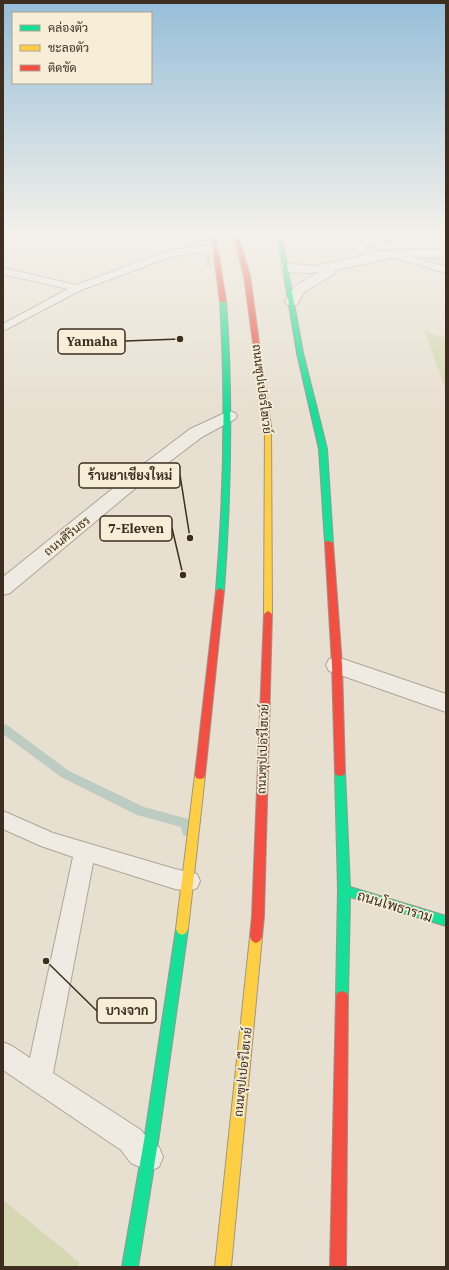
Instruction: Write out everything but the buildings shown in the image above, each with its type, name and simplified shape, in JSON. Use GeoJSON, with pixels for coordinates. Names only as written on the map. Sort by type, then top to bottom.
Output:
{"type":"FeatureCollection","features":[{"type":"Feature","properties":{"kind":"main road"},"geometry":{"type":"LineString","coordinates":[[130,1267],[150,1157],[182,880],[215,635],[226,506],[229,416],[224,313],[220,291]]}},
{"type":"Feature","properties":{"kind":"main road","name":"ถนนซุปเปอร์ไฮเวย์"},"geometry":{"type":"LineString","coordinates":[[223,1267],[258,916],[268,603],[268,426],[249,291]]}},
{"type":"Feature","properties":{"kind":"main road"},"geometry":{"type":"LineString","coordinates":[[290,291],[300,353],[323,449],[337,666],[344,890],[338,1267]]}},
{"type":"Feature","properties":{"kind":"main road","name":"ถนนโพธาราม"},"geometry":{"type":"LineString","coordinates":[[344,890],[446,921]]}},
{"type":"Feature","properties":{"kind":"street"},"geometry":{"type":"LineString","coordinates":[[292,302],[298,291]]}},
{"type":"Feature","properties":{"kind":"street","name":"ถนนศิรินธร"},"geometry":{"type":"LineString","coordinates":[[3,588],[138,477],[196,433],[229,416]]}},
{"type":"Feature","properties":{"kind":"street"},"geometry":{"type":"LineString","coordinates":[[337,666],[446,703]]}},
{"type":"Feature","properties":{"kind":"lane"},"geometry":{"type":"LineString","coordinates":[[3,328],[71,291]]}},
{"type":"Feature","properties":{"kind":"lane"},"geometry":{"type":"LineString","coordinates":[[3,820],[48,840],[182,880]]}},
{"type":"Feature","properties":{"kind":"lane"},"geometry":{"type":"LineString","coordinates":[[39,1079],[86,851]]}},
{"type":"Feature","properties":{"kind":"lane"},"geometry":{"type":"LineString","coordinates":[[3,1055],[131,1140],[142,1153],[150,1157]]}},
{"type":"Feature","properties":{"kind":"green space"},"geometry":{"type":"Polygon","coordinates":[[[425,332],[446,338],[446,391],[425,332]]]}},
{"type":"Feature","properties":{"kind":"green space"},"geometry":{"type":"Polygon","coordinates":[[[3,1200],[79,1262],[78,1267],[3,1267],[3,1200]]]}},
{"type":"Feature","properties":{"kind":"waterway"},"geometry":{"type":"LineString","coordinates":[[3,728],[65,774],[141,811],[188,824],[187,831]]}},
{"type":"Feature","properties":{"kind":"traffic: fast"},"geometry":{"type":"LineString","coordinates":[[289,291],[300,353],[323,449],[329,543]]}},
{"type":"Feature","properties":{"kind":"traffic: fast"},"geometry":{"type":"LineString","coordinates":[[220,591],[228,446],[227,374],[223,301]]}},
{"type":"Feature","properties":{"kind":"traffic: fast"},"geometry":{"type":"LineString","coordinates":[[340,772],[344,890],[342,997]]}},
{"type":"Feature","properties":{"kind":"traffic: fast"},"geometry":{"type":"LineString","coordinates":[[344,890],[446,921]]}},
{"type":"Feature","properties":{"kind":"traffic: fast"},"geometry":{"type":"LineString","coordinates":[[130,1267],[152,1135],[182,929]]}},
{"type":"Feature","properties":{"kind":"traffic: slow"},"geometry":{"type":"LineString","coordinates":[[260,372],[268,427],[268,614]]}},
{"type":"Feature","properties":{"kind":"traffic: slow"},"geometry":{"type":"LineString","coordinates":[[182,929],[200,775]]}},
{"type":"Feature","properties":{"kind":"traffic: slow"},"geometry":{"type":"LineString","coordinates":[[223,1267],[256,937]]}},
{"type":"Feature","properties":{"kind":"traffic: jam"},"geometry":{"type":"LineString","coordinates":[[222,291],[223,301]]}},
{"type":"Feature","properties":{"kind":"traffic: jam"},"geometry":{"type":"LineString","coordinates":[[249,291],[260,372]]}},
{"type":"Feature","properties":{"kind":"traffic: jam"},"geometry":{"type":"LineString","coordinates":[[329,543],[337,665],[340,772]]}},
{"type":"Feature","properties":{"kind":"traffic: jam"},"geometry":{"type":"LineString","coordinates":[[200,775],[220,591]]}},
{"type":"Feature","properties":{"kind":"traffic: jam"},"geometry":{"type":"LineString","coordinates":[[256,937],[258,916],[268,614]]}},
{"type":"Feature","properties":{"kind":"traffic: jam"},"geometry":{"type":"LineString","coordinates":[[338,1267],[342,997]]}},
{"type":"Feature","properties":{"kind":"place","name":"Yamaha"},"geometry":{"type":"Point","coordinates":[180,339]}},
{"type":"Feature","properties":{"kind":"place","name":"ร้านยาเชียงใหม่"},"geometry":{"type":"Point","coordinates":[190,538]}},
{"type":"Feature","properties":{"kind":"place","name":"7-Eleven"},"geometry":{"type":"Point","coordinates":[183,575]}},
{"type":"Feature","properties":{"kind":"place","name":"บางจาก"},"geometry":{"type":"Point","coordinates":[46,961]}}]}
